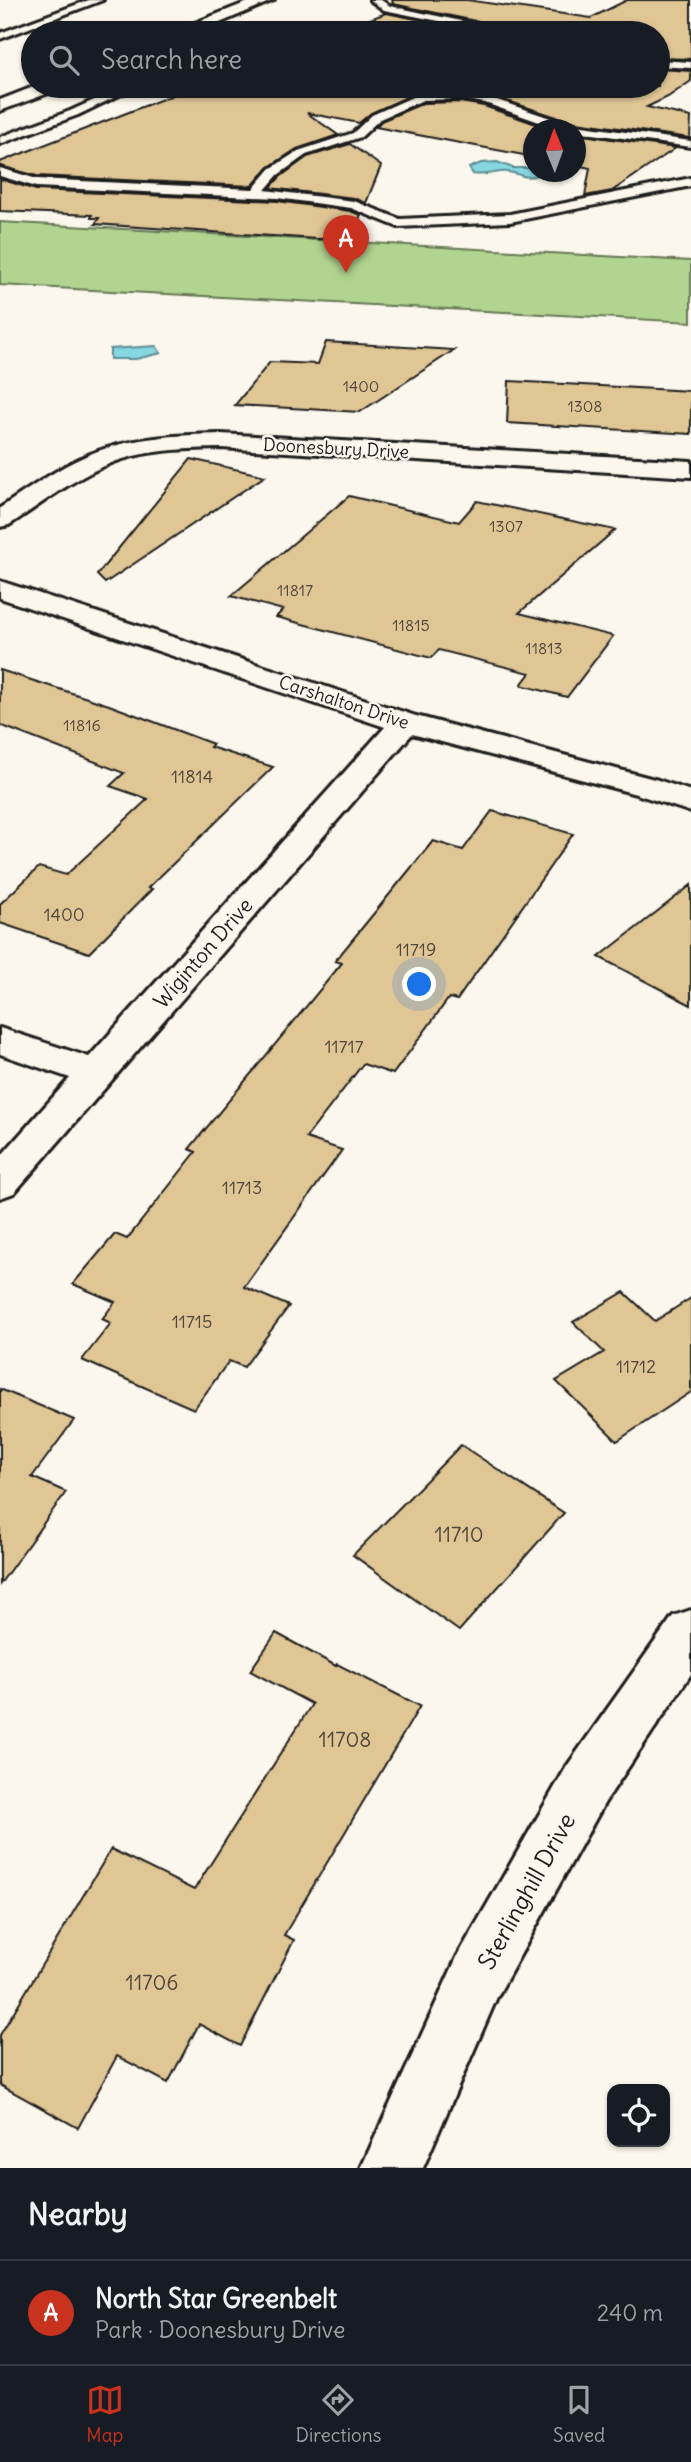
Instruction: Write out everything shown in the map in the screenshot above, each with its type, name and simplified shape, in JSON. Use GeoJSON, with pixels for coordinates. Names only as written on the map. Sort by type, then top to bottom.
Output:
{"type":"FeatureCollection","features":[{"type":"Feature","properties":{"kind":"street"},"geometry":{"type":"LineString","coordinates":[[214,21],[267,0]]}},
{"type":"Feature","properties":{"kind":"street"},"geometry":{"type":"LineString","coordinates":[[0,106],[21,98]]}},
{"type":"Feature","properties":{"kind":"street","name":"Doonesbury Drive"},"geometry":{"type":"LineString","coordinates":[[0,519],[68,477],[113,454],[168,443],[221,441],[691,469]]}},
{"type":"Feature","properties":{"kind":"street","name":"Carshalton Drive"},"geometry":{"type":"LineString","coordinates":[[0,589],[405,723],[647,787],[691,802]]}},
{"type":"Feature","properties":{"kind":"street","name":"Wiginton Drive"},"geometry":{"type":"LineString","coordinates":[[0,1183],[405,723]]}},
{"type":"Feature","properties":{"kind":"street"},"geometry":{"type":"LineString","coordinates":[[0,1040],[97,1074]]}},
{"type":"Feature","properties":{"kind":"street","name":"Sterlinghill Drive"},"geometry":{"type":"LineString","coordinates":[[392,2168],[477,1977],[586,1784],[691,1632]]}},
{"type":"Feature","properties":{"kind":"lane"},"geometry":{"type":"LineString","coordinates":[[41,21],[98,0]]}},
{"type":"Feature","properties":{"kind":"lane"},"geometry":{"type":"LineString","coordinates":[[375,0],[387,8],[453,21]]}},
{"type":"Feature","properties":{"kind":"lane"},"geometry":{"type":"LineString","coordinates":[[0,36],[21,28]]}},
{"type":"Feature","properties":{"kind":"lane"},"geometry":{"type":"LineString","coordinates":[[670,64],[691,65]]}},
{"type":"Feature","properties":{"kind":"lane"},"geometry":{"type":"LineString","coordinates":[[0,141],[107,98]]}},
{"type":"Feature","properties":{"kind":"lane"},"geometry":{"type":"LineString","coordinates":[[257,192],[274,172],[302,153],[357,135],[376,117],[419,98]]}},
{"type":"Feature","properties":{"kind":"lane"},"geometry":{"type":"LineString","coordinates":[[474,98],[487,100],[566,127],[691,144]]}},
{"type":"Feature","properties":{"kind":"lane"},"geometry":{"type":"LineString","coordinates":[[0,172],[36,183],[257,192],[354,205],[398,223],[510,218],[691,182]]}},
{"type":"Feature","properties":{"kind":"green space"},"geometry":{"type":"Polygon","coordinates":[[[0,222],[691,261],[691,322],[0,285],[0,222]]]}},
{"type":"Feature","properties":{"kind":"water"},"geometry":{"type":"Polygon","coordinates":[[[497,162],[513,168],[523,168],[523,175],[512,172],[473,174],[469,168],[481,163],[497,162]]]}},
{"type":"Feature","properties":{"kind":"water"},"geometry":{"type":"Polygon","coordinates":[[[156,346],[161,353],[136,359],[110,359],[110,349],[156,346]]]}},
{"type":"Feature","properties":{"kind":"building"},"geometry":{"type":"Polygon","coordinates":[[[392,0],[467,0],[591,18],[627,0],[691,0],[691,59],[670,58],[670,21],[475,21],[393,4],[392,0]]]}},
{"type":"Feature","properties":{"kind":"building"},"geometry":{"type":"Polygon","coordinates":[[[386,13],[426,21],[365,21],[386,13]]]}},
{"type":"Feature","properties":{"kind":"building"},"geometry":{"type":"Polygon","coordinates":[[[670,70],[691,71],[691,81],[670,96],[670,70]]]}},
{"type":"Feature","properties":{"kind":"building"},"geometry":{"type":"Polygon","coordinates":[[[165,98],[405,98],[371,113],[359,123],[307,113],[338,135],[297,149],[269,167],[252,186],[37,176],[0,166],[0,162],[165,98]]]}},
{"type":"Feature","properties":{"kind":"building"},"geometry":{"type":"Polygon","coordinates":[[[498,98],[666,98],[647,107],[691,117],[690,138],[586,123],[586,119],[563,119],[498,98]]]}},
{"type":"Feature","properties":{"kind":"building"},"geometry":{"type":"Polygon","coordinates":[[[460,102],[484,106],[523,120],[523,155],[376,127],[381,121],[424,103],[460,102]]]}},
{"type":"Feature","properties":{"kind":"building"},"geometry":{"type":"Polygon","coordinates":[[[586,135],[676,148],[612,191],[585,196],[590,168],[586,167],[586,135]]]}},
{"type":"Feature","properties":{"kind":"building"},"geometry":{"type":"Polygon","coordinates":[[[350,144],[381,166],[366,203],[354,198],[270,188],[307,157],[350,144]]]}},
{"type":"Feature","properties":{"kind":"building"},"geometry":{"type":"Polygon","coordinates":[[[0,179],[36,190],[277,201],[350,211],[361,215],[351,238],[317,239],[95,224],[99,218],[91,218],[92,215],[0,211],[0,179]]]}},
{"type":"Feature","properties":{"kind":"building"},"geometry":{"type":"Polygon","coordinates":[[[326,342],[454,350],[360,412],[235,405],[270,362],[318,364],[326,342]]]}},
{"type":"Feature","properties":{"kind":"building"},"geometry":{"type":"Polygon","coordinates":[[[509,381],[691,391],[691,434],[507,423],[509,381]]]}},
{"type":"Feature","properties":{"kind":"building"},"geometry":{"type":"Polygon","coordinates":[[[191,459],[265,476],[105,583],[97,575],[191,459]]]}},
{"type":"Feature","properties":{"kind":"building"},"geometry":{"type":"Polygon","coordinates":[[[349,496],[459,522],[477,501],[615,530],[519,613],[613,636],[567,697],[521,685],[530,673],[439,650],[431,658],[276,617],[283,610],[231,596],[349,496]]]}},
{"type":"Feature","properties":{"kind":"building"},"geometry":{"type":"Polygon","coordinates":[[[0,670],[109,705],[213,744],[210,747],[273,767],[148,888],[152,889],[89,953],[0,923],[0,904],[39,867],[66,875],[148,799],[110,786],[124,773],[0,725],[0,670]]]}},
{"type":"Feature","properties":{"kind":"building"},"geometry":{"type":"Polygon","coordinates":[[[492,811],[573,834],[457,1000],[449,998],[393,1074],[363,1064],[306,1138],[342,1150],[244,1287],[289,1306],[244,1367],[229,1361],[194,1409],[82,1360],[111,1323],[102,1319],[115,1302],[73,1284],[115,1234],[127,1239],[196,1152],[189,1149],[342,963],[335,961],[433,841],[463,850],[492,811]]]}},
{"type":"Feature","properties":{"kind":"building"},"geometry":{"type":"Polygon","coordinates":[[[691,885],[691,1005],[599,957],[691,885]]]}},
{"type":"Feature","properties":{"kind":"building"},"geometry":{"type":"Polygon","coordinates":[[[624,1292],[655,1321],[691,1298],[691,1392],[617,1441],[556,1381],[604,1352],[573,1322],[624,1292]]]}},
{"type":"Feature","properties":{"kind":"building"},"geometry":{"type":"Polygon","coordinates":[[[0,1389],[74,1420],[32,1477],[66,1492],[0,1584],[0,1389]]]}},
{"type":"Feature","properties":{"kind":"building"},"geometry":{"type":"Polygon","coordinates":[[[461,1445],[564,1513],[459,1631],[353,1555],[461,1445]]]}},
{"type":"Feature","properties":{"kind":"building"},"geometry":{"type":"Polygon","coordinates":[[[276,1633],[336,1666],[337,1664],[420,1706],[284,1935],[294,1940],[240,2046],[199,2024],[168,2083],[117,2056],[78,2128],[0,2085],[0,2035],[111,1849],[194,1890],[312,1704],[250,1671],[276,1633]]]}},
{"type":"Feature","properties":{"kind":"place","name":"North Star Greenbelt"},"geometry":{"type":"Point","coordinates":[346,273]}}]}
